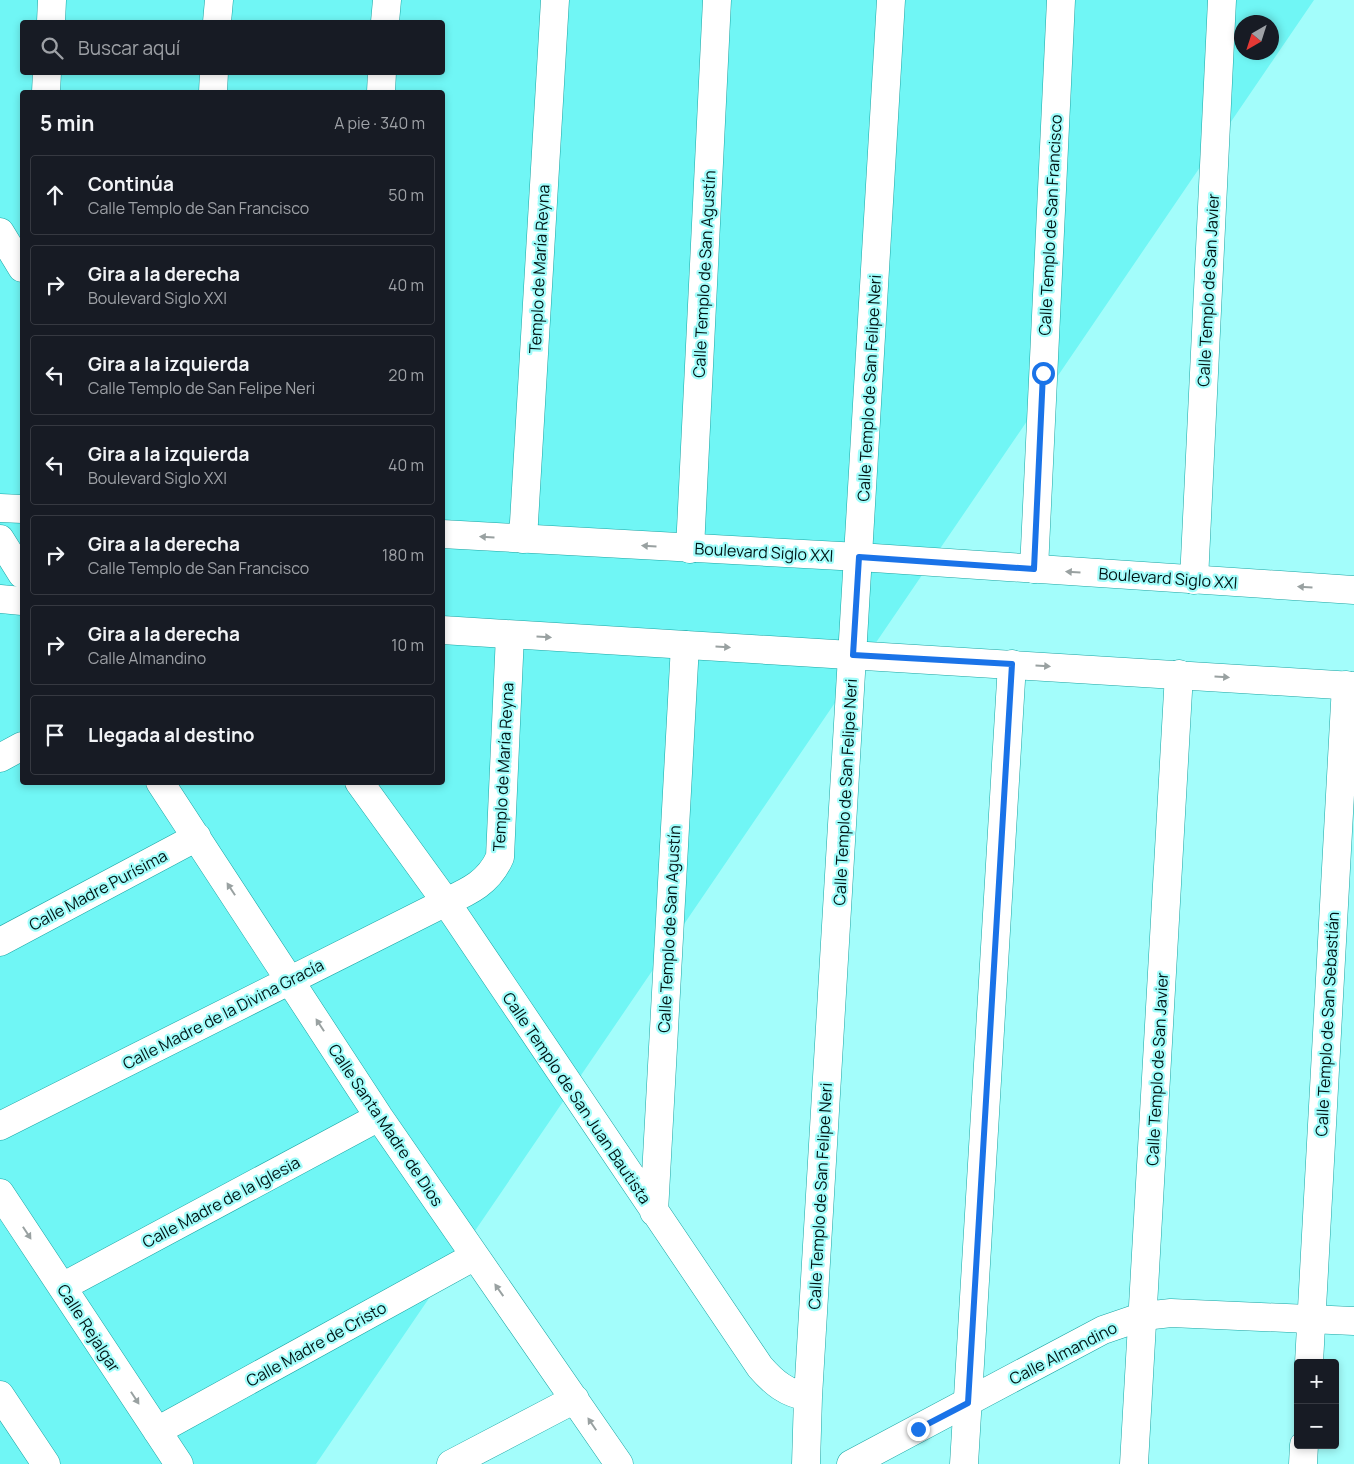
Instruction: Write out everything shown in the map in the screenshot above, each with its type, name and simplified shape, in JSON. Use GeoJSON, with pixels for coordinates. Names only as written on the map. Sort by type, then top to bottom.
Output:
{"type":"FeatureCollection","features":[{"type":"Feature","properties":{"kind":"street"},"geometry":{"type":"LineString","coordinates":[[50,20],[52,0]]}},
{"type":"Feature","properties":{"kind":"street"},"geometry":{"type":"LineString","coordinates":[[217,20],[219,0]]}},
{"type":"Feature","properties":{"kind":"street"},"geometry":{"type":"LineString","coordinates":[[385,20],[387,0]]}},
{"type":"Feature","properties":{"kind":"street","name":"Templo de María Reyna"},"geometry":{"type":"LineString","coordinates":[[523,539],[555,0]]}},
{"type":"Feature","properties":{"kind":"street","name":"Calle Templo de San Agustín"},"geometry":{"type":"LineString","coordinates":[[690,549],[717,0]]}},
{"type":"Feature","properties":{"kind":"street","name":"Calle Templo de San Felipe Neri"},"geometry":{"type":"LineString","coordinates":[[806,1464],[808,1397],[891,0]]}},
{"type":"Feature","properties":{"kind":"street","name":"Calle Templo de San Francisco"},"geometry":{"type":"LineString","coordinates":[[1034,569],[1061,0]]}},
{"type":"Feature","properties":{"kind":"street","name":"Calle Templo de San Javier"},"geometry":{"type":"LineString","coordinates":[[1194,580],[1222,0]]}},
{"type":"Feature","properties":{"kind":"street"},"geometry":{"type":"LineString","coordinates":[[46,90],[47,75]]}},
{"type":"Feature","properties":{"kind":"street"},"geometry":{"type":"LineString","coordinates":[[212,90],[214,75]]}},
{"type":"Feature","properties":{"kind":"street"},"geometry":{"type":"LineString","coordinates":[[381,90],[382,75]]}},
{"type":"Feature","properties":{"kind":"street"},"geometry":{"type":"LineString","coordinates":[[0,232],[20,265]]}},
{"type":"Feature","properties":{"kind":"street"},"geometry":{"type":"LineString","coordinates":[[0,508],[20,509]]}},
{"type":"Feature","properties":{"kind":"street","name":"Boulevard Siglo XXI"},"geometry":{"type":"LineString","coordinates":[[445,534],[859,557],[1354,590]]}},
{"type":"Feature","properties":{"kind":"street"},"geometry":{"type":"LineString","coordinates":[[1,543],[20,571]]}},
{"type":"Feature","properties":{"kind":"street"},"geometry":{"type":"LineString","coordinates":[[0,599],[20,601]]}},
{"type":"Feature","properties":{"kind":"street"},"geometry":{"type":"LineString","coordinates":[[445,630],[1350,686]]}},
{"type":"Feature","properties":{"kind":"street","name":"Templo de María Reyna"},"geometry":{"type":"LineString","coordinates":[[446,902],[485,880],[494,870],[500,857],[510,635]]}},
{"type":"Feature","properties":{"kind":"street","name":"Calle Templo de San Agustín"},"geometry":{"type":"LineString","coordinates":[[654,1212],[684,645]]}},
{"type":"Feature","properties":{"kind":"street"},"geometry":{"type":"LineString","coordinates":[[964,1464],[1012,664]]}},
{"type":"Feature","properties":{"kind":"street","name":"Calle Templo de San Javier"},"geometry":{"type":"LineString","coordinates":[[1134,1464],[1144,1316],[1179,674]]}},
{"type":"Feature","properties":{"kind":"street","name":"Calle Templo de San Sebastián"},"geometry":{"type":"LineString","coordinates":[[1308,1359],[1350,686]]}},
{"type":"Feature","properties":{"kind":"street"},"geometry":{"type":"LineString","coordinates":[[0,758],[20,747]]}},
{"type":"Feature","properties":{"kind":"street","name":"Calle Santa Madre de Dios"},"geometry":{"type":"LineString","coordinates":[[162,785],[379,1117],[619,1464]]}},
{"type":"Feature","properties":{"kind":"street","name":"Calle Templo de San Juan Bautista"},"geometry":{"type":"LineString","coordinates":[[361,785],[446,902],[760,1367],[776,1385],[793,1394],[808,1397]]}},
{"type":"Feature","properties":{"kind":"street","name":"Calle Madre Purísima"},"geometry":{"type":"LineString","coordinates":[[0,942],[196,837]]}},
{"type":"Feature","properties":{"kind":"street","name":"Calle Madre de la Divina Gracía"},"geometry":{"type":"LineString","coordinates":[[0,1126],[446,902]]}},
{"type":"Feature","properties":{"kind":"street","name":"Calle Madre de la Iglesia"},"geometry":{"type":"LineString","coordinates":[[62,1287],[379,1117]]}},
{"type":"Feature","properties":{"kind":"street","name":"Calle Rejalgar"},"geometry":{"type":"LineString","coordinates":[[0,1192],[179,1464]]}},
{"type":"Feature","properties":{"kind":"street","name":"Calle Madre de Cristo"},"geometry":{"type":"LineString","coordinates":[[157,1431],[475,1256]]}},
{"type":"Feature","properties":{"kind":"street","name":"Calle Almandino"},"geometry":{"type":"LineString","coordinates":[[852,1464],[1103,1330],[1144,1316],[1170,1313],[1354,1321]]}},
{"type":"Feature","properties":{"kind":"street"},"geometry":{"type":"LineString","coordinates":[[0,1395],[40,1462]]}},
{"type":"Feature","properties":{"kind":"street"},"geometry":{"type":"LineString","coordinates":[[451,1464],[575,1399]]}},
{"type":"Feature","properties":{"kind":"street"},"geometry":{"type":"LineString","coordinates":[[1303,1464],[1304,1449]]}},
{"type":"Feature","properties":{"kind":"shaded area"},"geometry":{"type":"Polygon","coordinates":[[[0,0],[1314,0],[1279,51],[1279,15],[1234,15],[1234,60],[1273,60],[316,1464],[0,1464],[0,0]]]}},
{"type":"Feature","properties":{"kind":"route"},"geometry":{"type":"LineString","coordinates":[[918,1429],[968,1403],[1012,664],[853,655],[859,557],[1034,569],[1043,373]]}}]}
